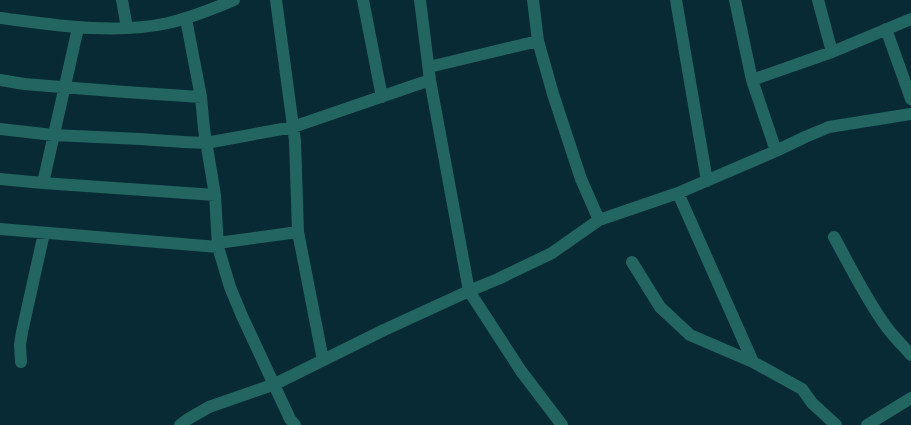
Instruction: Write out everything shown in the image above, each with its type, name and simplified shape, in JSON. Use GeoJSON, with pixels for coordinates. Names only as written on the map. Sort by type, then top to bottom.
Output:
{"type":"FeatureCollection","features":[{"type":"Feature","properties":{"kind":"street"},"geometry":{"type":"LineString","coordinates":[[122,0],[128,28]]}},
{"type":"Feature","properties":{"kind":"street"},"geometry":{"type":"LineString","coordinates":[[0,18],[78,28],[128,28],[166,24],[186,19],[234,0]]}},
{"type":"Feature","properties":{"kind":"street"},"geometry":{"type":"LineString","coordinates":[[276,0],[295,141],[298,232],[323,360]]}},
{"type":"Feature","properties":{"kind":"street"},"geometry":{"type":"LineString","coordinates":[[363,0],[382,97]]}},
{"type":"Feature","properties":{"kind":"street"},"geometry":{"type":"LineString","coordinates":[[420,0],[430,80],[469,291],[521,371],[562,425]]}},
{"type":"Feature","properties":{"kind":"street"},"geometry":{"type":"LineString","coordinates":[[533,0],[538,41],[553,94],[581,179],[599,220]]}},
{"type":"Feature","properties":{"kind":"street"},"geometry":{"type":"LineString","coordinates":[[676,0],[707,181]]}},
{"type":"Feature","properties":{"kind":"street"},"geometry":{"type":"LineString","coordinates":[[735,0],[752,80],[776,152]]}},
{"type":"Feature","properties":{"kind":"street"},"geometry":{"type":"LineString","coordinates":[[818,0],[832,52]]}},
{"type":"Feature","properties":{"kind":"street"},"geometry":{"type":"LineString","coordinates":[[186,19],[201,96],[206,143],[215,195],[218,245],[233,295],[290,419],[295,425]]}},
{"type":"Feature","properties":{"kind":"street"},"geometry":{"type":"LineString","coordinates":[[752,80],[832,52],[911,19]]}},
{"type":"Feature","properties":{"kind":"street"},"geometry":{"type":"LineString","coordinates":[[43,183],[78,28]]}},
{"type":"Feature","properties":{"kind":"street"},"geometry":{"type":"LineString","coordinates":[[886,29],[911,99]]}},
{"type":"Feature","properties":{"kind":"street"},"geometry":{"type":"LineString","coordinates":[[429,67],[538,41]]}},
{"type":"Feature","properties":{"kind":"street"},"geometry":{"type":"LineString","coordinates":[[0,80],[24,84],[201,96]]}},
{"type":"Feature","properties":{"kind":"street"},"geometry":{"type":"LineString","coordinates":[[0,129],[53,135],[206,143],[293,127],[430,80]]}},
{"type":"Feature","properties":{"kind":"street"},"geometry":{"type":"LineString","coordinates":[[180,425],[210,406],[274,384],[384,330],[552,253],[599,220],[678,193],[776,152],[829,127],[911,114]]}},
{"type":"Feature","properties":{"kind":"street"},"geometry":{"type":"LineString","coordinates":[[0,179],[215,195]]}},
{"type":"Feature","properties":{"kind":"street"},"geometry":{"type":"LineString","coordinates":[[678,193],[753,362]]}},
{"type":"Feature","properties":{"kind":"street"},"geometry":{"type":"LineString","coordinates":[[0,229],[218,245],[298,232]]}},
{"type":"Feature","properties":{"kind":"street"},"geometry":{"type":"LineString","coordinates":[[21,362],[20,345],[22,332],[44,233]]}},
{"type":"Feature","properties":{"kind":"street"},"geometry":{"type":"LineString","coordinates":[[834,237],[884,324],[911,355]]}},
{"type":"Feature","properties":{"kind":"street"},"geometry":{"type":"LineString","coordinates":[[632,262],[660,306],[690,335],[753,362],[802,389],[812,403],[836,425]]}},
{"type":"Feature","properties":{"kind":"street"},"geometry":{"type":"LineString","coordinates":[[867,425],[911,398]]}}]}
